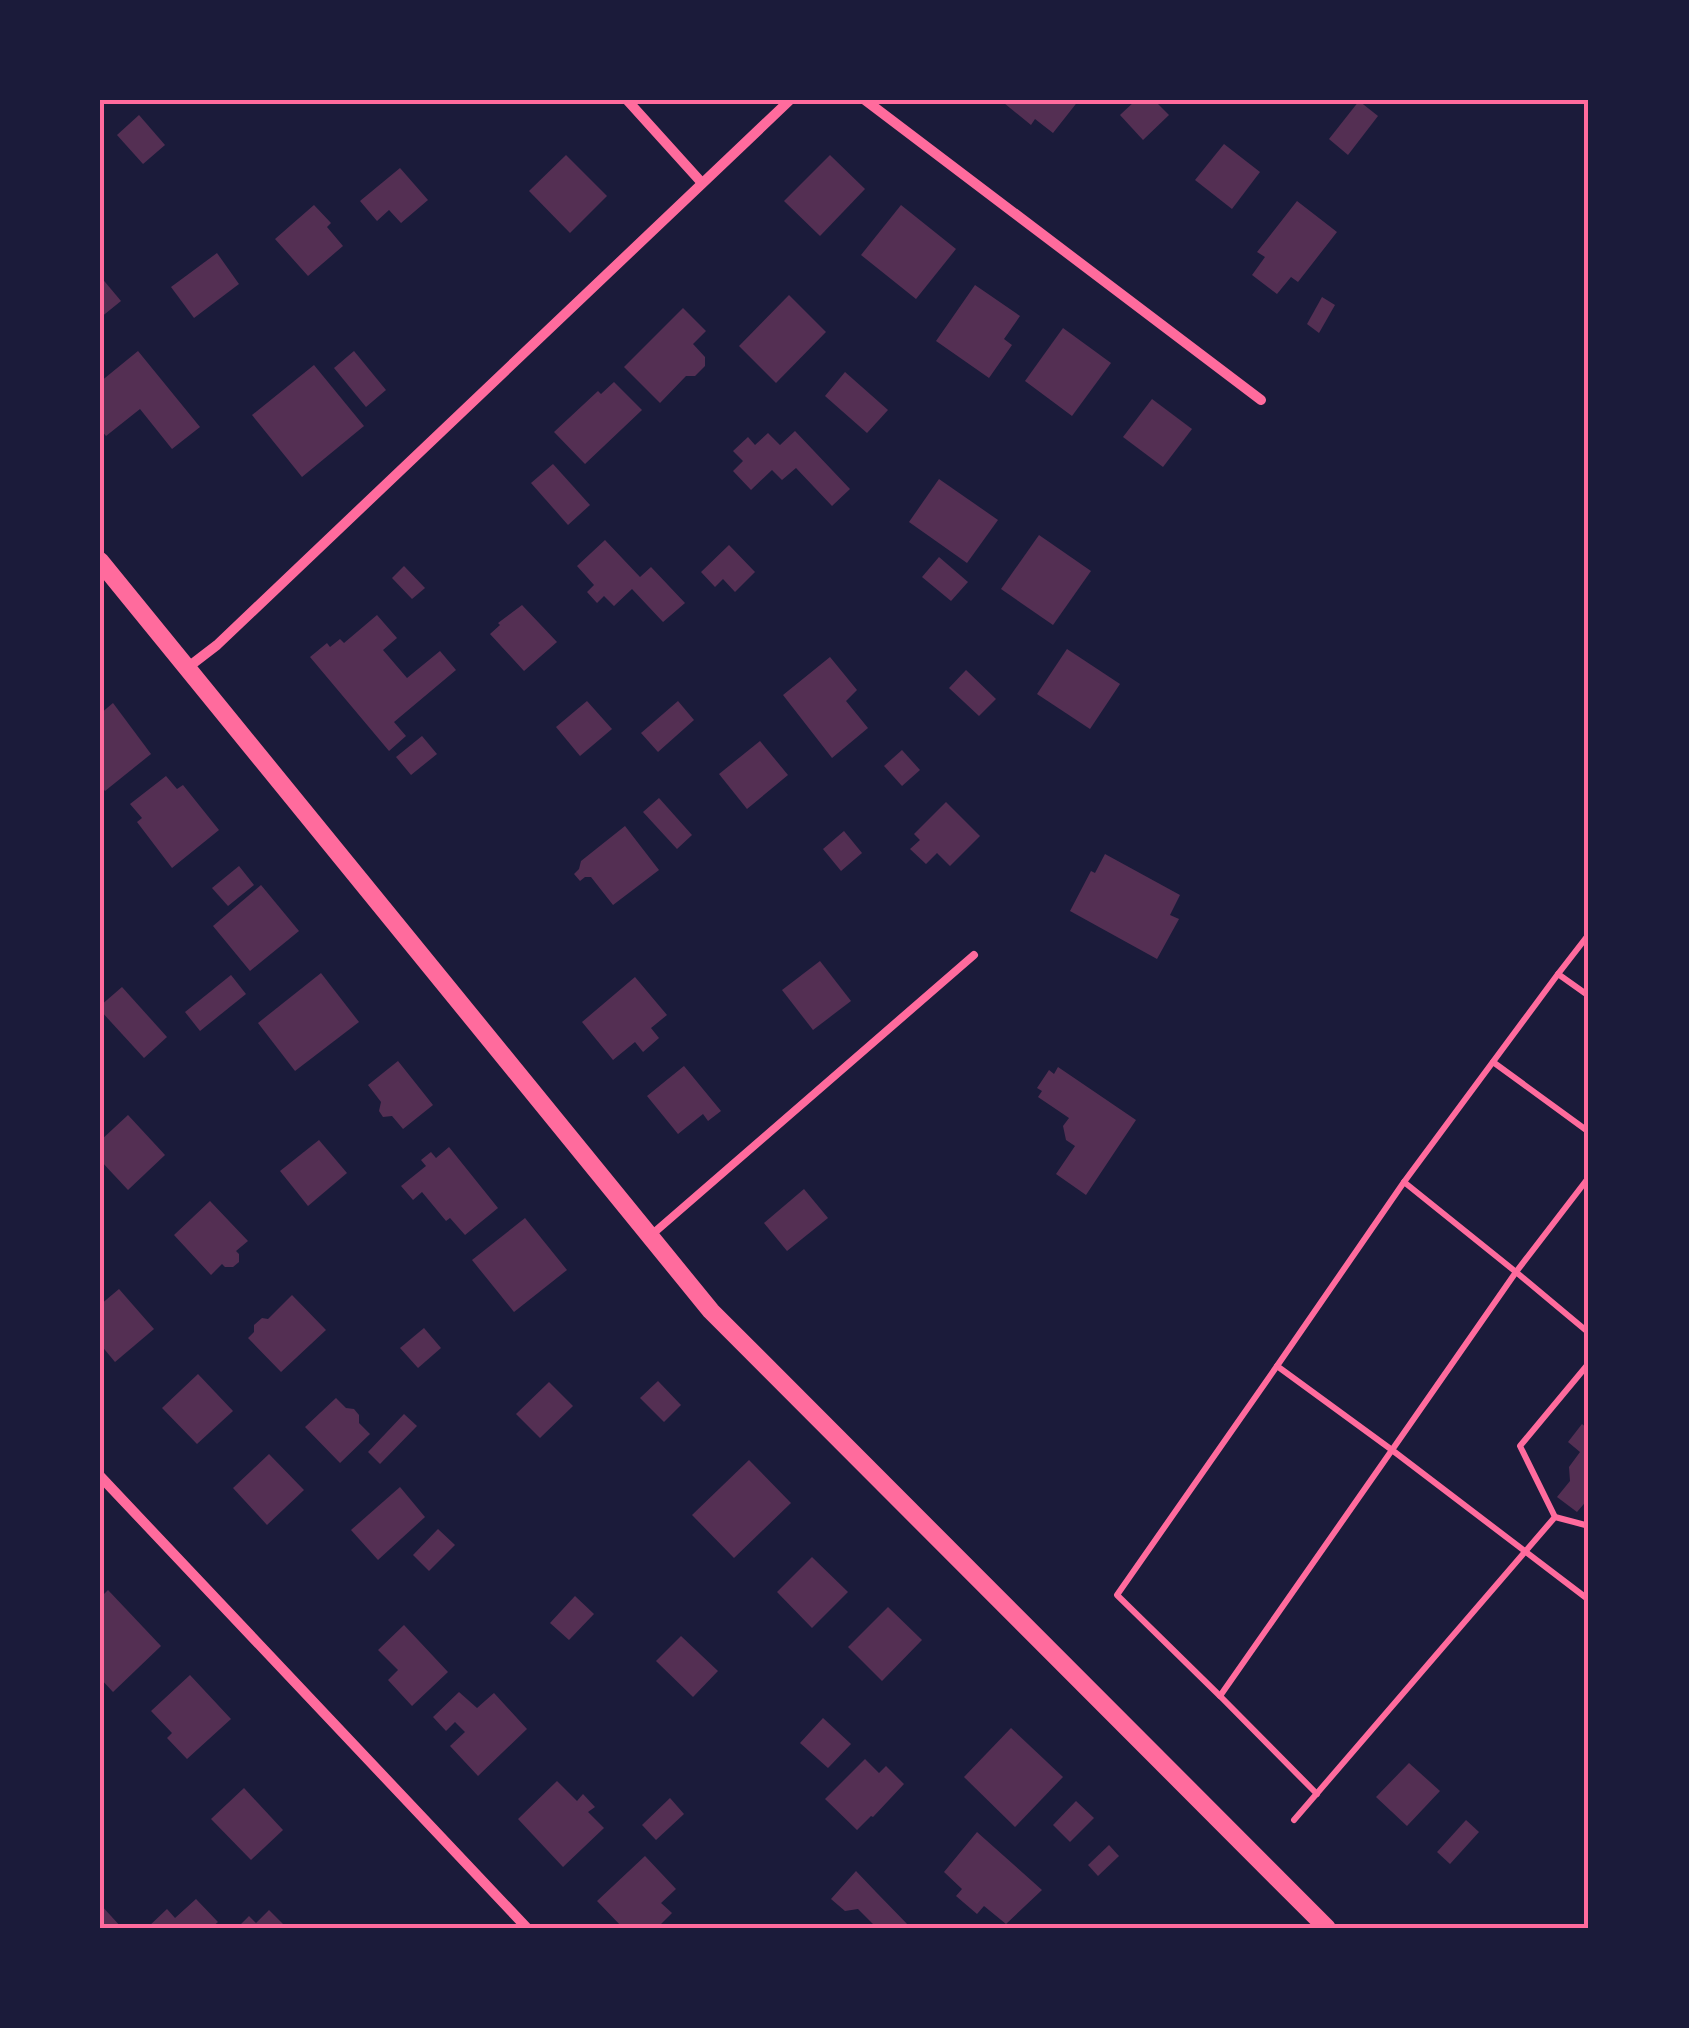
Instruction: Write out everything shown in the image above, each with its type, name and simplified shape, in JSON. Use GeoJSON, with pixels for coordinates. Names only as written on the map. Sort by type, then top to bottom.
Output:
{"type":"FeatureCollection","features":[{"type":"Feature","properties":{"kind":"street"},"geometry":{"type":"LineString","coordinates":[[627,100],[702,183]]}},
{"type":"Feature","properties":{"kind":"street"},"geometry":{"type":"LineString","coordinates":[[187,668],[263,602],[790,100]]}},
{"type":"Feature","properties":{"kind":"street"},"geometry":{"type":"LineString","coordinates":[[866,100],[1261,400]]}},
{"type":"Feature","properties":{"kind":"street"},"geometry":{"type":"LineString","coordinates":[[100,561],[710,1311],[1327,1928]]}},
{"type":"Feature","properties":{"kind":"street"},"geometry":{"type":"LineString","coordinates":[[100,1476],[527,1928]]}},
{"type":"Feature","properties":{"kind":"lane"},"geometry":{"type":"LineString","coordinates":[[649,1237],[974,955]]}},
{"type":"Feature","properties":{"kind":"path"},"geometry":{"type":"LineString","coordinates":[[1317,1794],[1116,1594],[1404,1182],[1589,934]]}},
{"type":"Feature","properties":{"kind":"path"},"geometry":{"type":"LineString","coordinates":[[1558,974],[1589,996]]}},
{"type":"Feature","properties":{"kind":"path"},"geometry":{"type":"LineString","coordinates":[[1493,1062],[1589,1132]]}},
{"type":"Feature","properties":{"kind":"path"},"geometry":{"type":"LineString","coordinates":[[1220,1696],[1516,1272],[1589,1178]]}},
{"type":"Feature","properties":{"kind":"path"},"geometry":{"type":"LineString","coordinates":[[1404,1182],[1589,1333]]}},
{"type":"Feature","properties":{"kind":"path"},"geometry":{"type":"LineString","coordinates":[[1589,1363],[1520,1446],[1555,1517],[1589,1526]]}},
{"type":"Feature","properties":{"kind":"path"},"geometry":{"type":"LineString","coordinates":[[1276,1366],[1589,1600]]}},
{"type":"Feature","properties":{"kind":"path"},"geometry":{"type":"LineString","coordinates":[[1294,1820],[1555,1517]]}},
{"type":"Feature","properties":{"kind":"building"},"geometry":{"type":"Polygon","coordinates":[[[1079,100],[1053,133],[1035,119],[1031,125],[1004,103],[1079,100]]]}},
{"type":"Feature","properties":{"kind":"building"},"geometry":{"type":"Polygon","coordinates":[[[1136,100],[1154,100],[1169,115],[1143,140],[1120,115],[1136,100]]]}},
{"type":"Feature","properties":{"kind":"building"},"geometry":{"type":"Polygon","coordinates":[[[1359,101],[1378,116],[1348,155],[1329,139],[1359,101]]]}},
{"type":"Feature","properties":{"kind":"building"},"geometry":{"type":"Polygon","coordinates":[[[139,115],[165,145],[143,164],[117,135],[139,115]]]}},
{"type":"Feature","properties":{"kind":"building"},"geometry":{"type":"Polygon","coordinates":[[[1224,144],[1260,172],[1232,209],[1195,180],[1224,144]]]}},
{"type":"Feature","properties":{"kind":"building"},"geometry":{"type":"Polygon","coordinates":[[[566,155],[607,196],[570,233],[529,191],[566,155]]]}},
{"type":"Feature","properties":{"kind":"building"},"geometry":{"type":"Polygon","coordinates":[[[830,155],[865,189],[820,236],[784,201],[830,155]]]}},
{"type":"Feature","properties":{"kind":"building"},"geometry":{"type":"Polygon","coordinates":[[[400,168],[428,200],[401,223],[389,210],[377,221],[360,201],[400,168]]]}},
{"type":"Feature","properties":{"kind":"building"},"geometry":{"type":"Polygon","coordinates":[[[1297,201],[1337,232],[1298,282],[1291,277],[1277,294],[1252,275],[1265,257],[1257,252],[1297,201]]]}},
{"type":"Feature","properties":{"kind":"building"},"geometry":{"type":"Polygon","coordinates":[[[314,205],[331,223],[327,227],[343,246],[308,276],[275,239],[314,205]]]}},
{"type":"Feature","properties":{"kind":"building"},"geometry":{"type":"Polygon","coordinates":[[[901,205],[956,249],[916,299],[861,255],[901,205]]]}},
{"type":"Feature","properties":{"kind":"building"},"geometry":{"type":"Polygon","coordinates":[[[217,253],[239,284],[194,318],[171,287],[217,253]]]}},
{"type":"Feature","properties":{"kind":"building"},"geometry":{"type":"Polygon","coordinates":[[[100,276],[121,301],[100,318],[100,276]]]}},
{"type":"Feature","properties":{"kind":"building"},"geometry":{"type":"Polygon","coordinates":[[[975,285],[1020,316],[1004,339],[1012,345],[989,378],[936,341],[975,285]]]}},
{"type":"Feature","properties":{"kind":"building"},"geometry":{"type":"Polygon","coordinates":[[[789,295],[826,332],[776,383],[739,346],[789,295]]]}},
{"type":"Feature","properties":{"kind":"building"},"geometry":{"type":"Polygon","coordinates":[[[1322,297],[1335,305],[1319,333],[1307,324],[1322,297]]]}},
{"type":"Feature","properties":{"kind":"building"},"geometry":{"type":"Polygon","coordinates":[[[683,308],[706,331],[693,344],[705,357],[705,366],[695,376],[686,376],[660,403],[624,367],[683,308]]]}},
{"type":"Feature","properties":{"kind":"building"},"geometry":{"type":"Polygon","coordinates":[[[1063,328],[1111,363],[1072,416],[1025,381],[1063,328]]]}},
{"type":"Feature","properties":{"kind":"building"},"geometry":{"type":"Polygon","coordinates":[[[138,351],[200,427],[172,449],[140,409],[106,436],[100,429],[100,382],[138,351]]]}},
{"type":"Feature","properties":{"kind":"building"},"geometry":{"type":"Polygon","coordinates":[[[354,351],[386,390],[366,407],[334,368],[354,351]]]}},
{"type":"Feature","properties":{"kind":"building"},"geometry":{"type":"Polygon","coordinates":[[[314,365],[364,426],[302,477],[252,415],[314,365]]]}},
{"type":"Feature","properties":{"kind":"building"},"geometry":{"type":"Polygon","coordinates":[[[845,372],[888,410],[867,433],[825,396],[845,372]]]}},
{"type":"Feature","properties":{"kind":"building"},"geometry":{"type":"Polygon","coordinates":[[[614,382],[642,410],[585,464],[554,432],[598,391],[601,394],[614,382]]]}},
{"type":"Feature","properties":{"kind":"building"},"geometry":{"type":"Polygon","coordinates":[[[1152,399],[1192,429],[1163,467],[1123,437],[1152,399]]]}},
{"type":"Feature","properties":{"kind":"building"},"geometry":{"type":"Polygon","coordinates":[[[795,431],[850,489],[832,506],[796,468],[782,480],[772,470],[751,490],[733,471],[743,461],[733,451],[748,437],[755,445],[768,433],[780,445],[795,431]]]}},
{"type":"Feature","properties":{"kind":"building"},"geometry":{"type":"Polygon","coordinates":[[[553,464],[590,505],[568,525],[531,483],[553,464]]]}},
{"type":"Feature","properties":{"kind":"building"},"geometry":{"type":"Polygon","coordinates":[[[939,479],[998,520],[967,563],[909,522],[939,479]]]}},
{"type":"Feature","properties":{"kind":"building"},"geometry":{"type":"Polygon","coordinates":[[[1039,535],[1091,571],[1053,625],[1001,589],[1039,535]]]}},
{"type":"Feature","properties":{"kind":"building"},"geometry":{"type":"Polygon","coordinates":[[[605,540],[640,577],[651,567],[685,603],[663,622],[632,589],[614,606],[604,596],[597,603],[587,592],[594,585],[577,566],[605,540]]]}},
{"type":"Feature","properties":{"kind":"building"},"geometry":{"type":"Polygon","coordinates":[[[729,545],[755,572],[735,592],[723,579],[715,587],[701,572],[729,545]]]}},
{"type":"Feature","properties":{"kind":"building"},"geometry":{"type":"Polygon","coordinates":[[[939,557],[968,582],[951,601],[922,577],[939,557]]]}},
{"type":"Feature","properties":{"kind":"building"},"geometry":{"type":"Polygon","coordinates":[[[404,566],[425,588],[412,599],[392,578],[404,566]]]}},
{"type":"Feature","properties":{"kind":"building"},"geometry":{"type":"Polygon","coordinates":[[[522,605],[557,642],[524,671],[490,634],[522,605]]]}},
{"type":"Feature","properties":{"kind":"building"},"geometry":{"type":"Polygon","coordinates":[[[377,615],[397,638],[383,650],[407,678],[440,651],[456,670],[394,722],[406,736],[389,751],[310,657],[327,643],[330,647],[340,639],[344,643],[377,615]]]}},
{"type":"Feature","properties":{"kind":"building"},"geometry":{"type":"Polygon","coordinates":[[[1067,649],[1120,684],[1090,729],[1037,694],[1067,649]]]}},
{"type":"Feature","properties":{"kind":"building"},"geometry":{"type":"Polygon","coordinates":[[[830,657],[857,690],[846,701],[868,728],[832,758],[783,695],[830,657]]]}},
{"type":"Feature","properties":{"kind":"building"},"geometry":{"type":"Polygon","coordinates":[[[966,670],[996,699],[979,716],[949,688],[966,670]]]}},
{"type":"Feature","properties":{"kind":"building"},"geometry":{"type":"Polygon","coordinates":[[[587,701],[612,729],[580,756],[556,727],[587,701]]]}},
{"type":"Feature","properties":{"kind":"building"},"geometry":{"type":"Polygon","coordinates":[[[678,701],[694,720],[658,752],[641,733],[678,701]]]}},
{"type":"Feature","properties":{"kind":"building"},"geometry":{"type":"Polygon","coordinates":[[[113,703],[151,754],[105,791],[100,785],[100,714],[113,703]]]}},
{"type":"Feature","properties":{"kind":"building"},"geometry":{"type":"Polygon","coordinates":[[[422,736],[437,754],[411,775],[396,757],[422,736]]]}},
{"type":"Feature","properties":{"kind":"building"},"geometry":{"type":"Polygon","coordinates":[[[760,741],[788,775],[747,809],[719,774],[760,741]]]}},
{"type":"Feature","properties":{"kind":"building"},"geometry":{"type":"Polygon","coordinates":[[[902,750],[920,770],[902,786],[884,766],[902,750]]]}},
{"type":"Feature","properties":{"kind":"building"},"geometry":{"type":"Polygon","coordinates":[[[166,776],[177,789],[183,785],[219,830],[172,868],[137,822],[142,818],[130,804],[166,776]]]}},
{"type":"Feature","properties":{"kind":"building"},"geometry":{"type":"Polygon","coordinates":[[[659,798],[692,835],[677,849],[643,812],[659,798]]]}},
{"type":"Feature","properties":{"kind":"building"},"geometry":{"type":"Polygon","coordinates":[[[946,802],[980,836],[950,866],[937,853],[926,864],[910,849],[920,840],[914,834],[946,802]]]}},
{"type":"Feature","properties":{"kind":"building"},"geometry":{"type":"Polygon","coordinates":[[[625,826],[659,870],[613,905],[591,877],[580,881],[574,874],[581,861],[625,826]]]}},
{"type":"Feature","properties":{"kind":"building"},"geometry":{"type":"Polygon","coordinates":[[[844,831],[862,853],[841,871],[823,849],[844,831]]]}},
{"type":"Feature","properties":{"kind":"building"},"geometry":{"type":"Polygon","coordinates":[[[1105,854],[1180,895],[1170,915],[1179,919],[1157,959],[1070,911],[1091,871],[1095,873],[1105,854]]]}},
{"type":"Feature","properties":{"kind":"building"},"geometry":{"type":"Polygon","coordinates":[[[239,866],[254,885],[228,906],[212,888],[239,866]]]}},
{"type":"Feature","properties":{"kind":"building"},"geometry":{"type":"Polygon","coordinates":[[[261,885],[299,931],[250,971],[213,926],[261,885]]]}},
{"type":"Feature","properties":{"kind":"building"},"geometry":{"type":"Polygon","coordinates":[[[820,961],[851,1001],[813,1030],[782,990],[820,961]]]}},
{"type":"Feature","properties":{"kind":"building"},"geometry":{"type":"Polygon","coordinates":[[[321,973],[359,1022],[295,1071],[258,1023],[321,973]]]}},
{"type":"Feature","properties":{"kind":"building"},"geometry":{"type":"Polygon","coordinates":[[[231,975],[246,994],[200,1031],[185,1012],[231,975]]]}},
{"type":"Feature","properties":{"kind":"building"},"geometry":{"type":"Polygon","coordinates":[[[635,977],[667,1015],[651,1028],[659,1038],[643,1052],[635,1042],[613,1060],[582,1022],[635,977]]]}},
{"type":"Feature","properties":{"kind":"building"},"geometry":{"type":"Polygon","coordinates":[[[122,987],[167,1037],[144,1058],[100,1010],[122,987]]]}},
{"type":"Feature","properties":{"kind":"building"},"geometry":{"type":"Polygon","coordinates":[[[398,1061],[433,1105],[403,1129],[392,1116],[383,1117],[379,1111],[381,1102],[368,1085],[398,1061]]]}},
{"type":"Feature","properties":{"kind":"building"},"geometry":{"type":"Polygon","coordinates":[[[684,1066],[721,1111],[708,1121],[703,1114],[678,1134],[647,1096],[684,1066]]]}},
{"type":"Feature","properties":{"kind":"building"},"geometry":{"type":"Polygon","coordinates":[[[1058,1067],[1136,1120],[1086,1195],[1056,1174],[1075,1146],[1066,1140],[1063,1126],[1069,1118],[1038,1097],[1042,1091],[1037,1088],[1049,1070],[1054,1074],[1058,1067]]]}},
{"type":"Feature","properties":{"kind":"building"},"geometry":{"type":"Polygon","coordinates":[[[128,1115],[165,1155],[128,1190],[100,1160],[100,1141],[128,1115]]]}},
{"type":"Feature","properties":{"kind":"building"},"geometry":{"type":"Polygon","coordinates":[[[319,1140],[347,1173],[308,1206],[280,1171],[319,1140]]]}},
{"type":"Feature","properties":{"kind":"building"},"geometry":{"type":"Polygon","coordinates":[[[449,1147],[498,1208],[465,1235],[450,1218],[446,1221],[422,1192],[413,1200],[401,1186],[426,1166],[421,1160],[431,1152],[436,1158],[449,1147]]]}},
{"type":"Feature","properties":{"kind":"building"},"geometry":{"type":"Polygon","coordinates":[[[804,1189],[828,1218],[787,1251],[764,1223],[804,1189]]]}},
{"type":"Feature","properties":{"kind":"building"},"geometry":{"type":"Polygon","coordinates":[[[210,1201],[248,1241],[236,1251],[239,1262],[233,1267],[222,1264],[211,1275],[174,1235],[210,1201]]]}},
{"type":"Feature","properties":{"kind":"building"},"geometry":{"type":"Polygon","coordinates":[[[525,1218],[567,1270],[514,1312],[472,1260],[525,1218]]]}},
{"type":"Feature","properties":{"kind":"building"},"geometry":{"type":"Polygon","coordinates":[[[119,1289],[154,1329],[115,1362],[100,1344],[100,1305],[119,1289]]]}},
{"type":"Feature","properties":{"kind":"building"},"geometry":{"type":"Polygon","coordinates":[[[292,1295],[326,1330],[281,1372],[248,1338],[254,1325],[262,1318],[268,1319],[292,1295]]]}},
{"type":"Feature","properties":{"kind":"building"},"geometry":{"type":"Polygon","coordinates":[[[424,1328],[441,1348],[418,1368],[400,1348],[424,1328]]]}},
{"type":"Feature","properties":{"kind":"building"},"geometry":{"type":"Polygon","coordinates":[[[198,1374],[233,1411],[197,1444],[162,1408],[198,1374]]]}},
{"type":"Feature","properties":{"kind":"building"},"geometry":{"type":"Polygon","coordinates":[[[658,1381],[681,1405],[664,1422],[640,1398],[658,1381]]]}},
{"type":"Feature","properties":{"kind":"building"},"geometry":{"type":"Polygon","coordinates":[[[549,1382],[573,1406],[540,1438],[516,1414],[549,1382]]]}},
{"type":"Feature","properties":{"kind":"building"},"geometry":{"type":"Polygon","coordinates":[[[336,1398],[346,1408],[354,1409],[359,1423],[370,1434],[340,1463],[305,1427],[336,1398]]]}},
{"type":"Feature","properties":{"kind":"building"},"geometry":{"type":"Polygon","coordinates":[[[404,1414],[417,1426],[380,1464],[368,1452],[404,1414]]]}},
{"type":"Feature","properties":{"kind":"building"},"geometry":{"type":"Polygon","coordinates":[[[1582,1424],[1589,1430],[1589,1498],[1577,1512],[1557,1497],[1570,1481],[1569,1467],[1580,1452],[1568,1442],[1582,1424]]]}},
{"type":"Feature","properties":{"kind":"building"},"geometry":{"type":"Polygon","coordinates":[[[269,1454],[304,1490],[267,1525],[233,1488],[269,1454]]]}},
{"type":"Feature","properties":{"kind":"building"},"geometry":{"type":"Polygon","coordinates":[[[749,1460],[791,1503],[734,1558],[692,1515],[749,1460]]]}},
{"type":"Feature","properties":{"kind":"building"},"geometry":{"type":"Polygon","coordinates":[[[400,1487],[425,1517],[378,1560],[351,1530],[400,1487]]]}},
{"type":"Feature","properties":{"kind":"building"},"geometry":{"type":"Polygon","coordinates":[[[438,1529],[455,1545],[429,1571],[413,1555],[438,1529]]]}},
{"type":"Feature","properties":{"kind":"building"},"geometry":{"type":"Polygon","coordinates":[[[812,1557],[848,1592],[812,1628],[777,1592],[812,1557]]]}},
{"type":"Feature","properties":{"kind":"building"},"geometry":{"type":"Polygon","coordinates":[[[108,1590],[161,1646],[113,1692],[100,1678],[100,1598],[108,1590]]]}},
{"type":"Feature","properties":{"kind":"building"},"geometry":{"type":"Polygon","coordinates":[[[575,1596],[594,1614],[569,1640],[550,1623],[575,1596]]]}},
{"type":"Feature","properties":{"kind":"building"},"geometry":{"type":"Polygon","coordinates":[[[888,1607],[922,1640],[882,1681],[848,1647],[888,1607]]]}},
{"type":"Feature","properties":{"kind":"building"},"geometry":{"type":"Polygon","coordinates":[[[404,1625],[448,1672],[412,1706],[388,1680],[398,1670],[378,1650],[404,1625]]]}},
{"type":"Feature","properties":{"kind":"building"},"geometry":{"type":"Polygon","coordinates":[[[681,1636],[718,1671],[693,1697],[656,1661],[681,1636]]]}},
{"type":"Feature","properties":{"kind":"building"},"geometry":{"type":"Polygon","coordinates":[[[190,1675],[231,1719],[187,1759],[167,1738],[172,1733],[151,1711],[190,1675]]]}},
{"type":"Feature","properties":{"kind":"building"},"geometry":{"type":"Polygon","coordinates":[[[459,1692],[477,1708],[494,1693],[527,1729],[478,1776],[450,1746],[465,1732],[455,1722],[446,1731],[433,1717],[459,1692]]]}},
{"type":"Feature","properties":{"kind":"building"},"geometry":{"type":"Polygon","coordinates":[[[823,1718],[851,1744],[828,1768],[800,1743],[823,1718]]]}},
{"type":"Feature","properties":{"kind":"building"},"geometry":{"type":"Polygon","coordinates":[[[1011,1728],[1063,1777],[1015,1827],[964,1777],[1011,1728]]]}},
{"type":"Feature","properties":{"kind":"building"},"geometry":{"type":"Polygon","coordinates":[[[865,1759],[879,1773],[886,1766],[904,1784],[857,1830],[825,1799],[865,1759]]]}},
{"type":"Feature","properties":{"kind":"building"},"geometry":{"type":"Polygon","coordinates":[[[1409,1763],[1440,1791],[1407,1826],[1376,1797],[1409,1763]]]}},
{"type":"Feature","properties":{"kind":"building"},"geometry":{"type":"Polygon","coordinates":[[[557,1781],[577,1801],[583,1794],[595,1807],[588,1812],[604,1828],[563,1867],[518,1819],[557,1781]]]}},
{"type":"Feature","properties":{"kind":"building"},"geometry":{"type":"Polygon","coordinates":[[[244,1788],[283,1830],[251,1860],[211,1819],[244,1788]]]}},
{"type":"Feature","properties":{"kind":"building"},"geometry":{"type":"Polygon","coordinates":[[[670,1798],[684,1814],[656,1840],[642,1825],[670,1798]]]}},
{"type":"Feature","properties":{"kind":"building"},"geometry":{"type":"Polygon","coordinates":[[[1076,1801],[1094,1818],[1070,1842],[1053,1825],[1076,1801]]]}},
{"type":"Feature","properties":{"kind":"building"},"geometry":{"type":"Polygon","coordinates":[[[1466,1820],[1479,1832],[1450,1864],[1437,1852],[1466,1820]]]}},
{"type":"Feature","properties":{"kind":"building"},"geometry":{"type":"Polygon","coordinates":[[[977,1832],[1042,1890],[1006,1924],[984,1906],[977,1914],[956,1896],[962,1889],[944,1872],[977,1832]]]}},
{"type":"Feature","properties":{"kind":"building"},"geometry":{"type":"Polygon","coordinates":[[[1109,1845],[1119,1856],[1098,1876],[1088,1865],[1109,1845]]]}},
{"type":"Feature","properties":{"kind":"building"},"geometry":{"type":"Polygon","coordinates":[[[645,1856],[676,1889],[661,1903],[672,1913],[657,1928],[623,1928],[597,1901],[645,1856]]]}},
{"type":"Feature","properties":{"kind":"building"},"geometry":{"type":"Polygon","coordinates":[[[856,1871],[911,1928],[869,1928],[873,1924],[858,1909],[845,1911],[831,1899],[856,1871]]]}},
{"type":"Feature","properties":{"kind":"building"},"geometry":{"type":"Polygon","coordinates":[[[196,1899],[218,1922],[211,1928],[147,1928],[167,1909],[175,1918],[196,1899]]]}},
{"type":"Feature","properties":{"kind":"building"},"geometry":{"type":"Polygon","coordinates":[[[100,1904],[122,1928],[100,1928],[100,1904]]]}},
{"type":"Feature","properties":{"kind":"building"},"geometry":{"type":"Polygon","coordinates":[[[269,1910],[287,1928],[237,1928],[249,1916],[256,1923],[269,1910]]]}}]}
